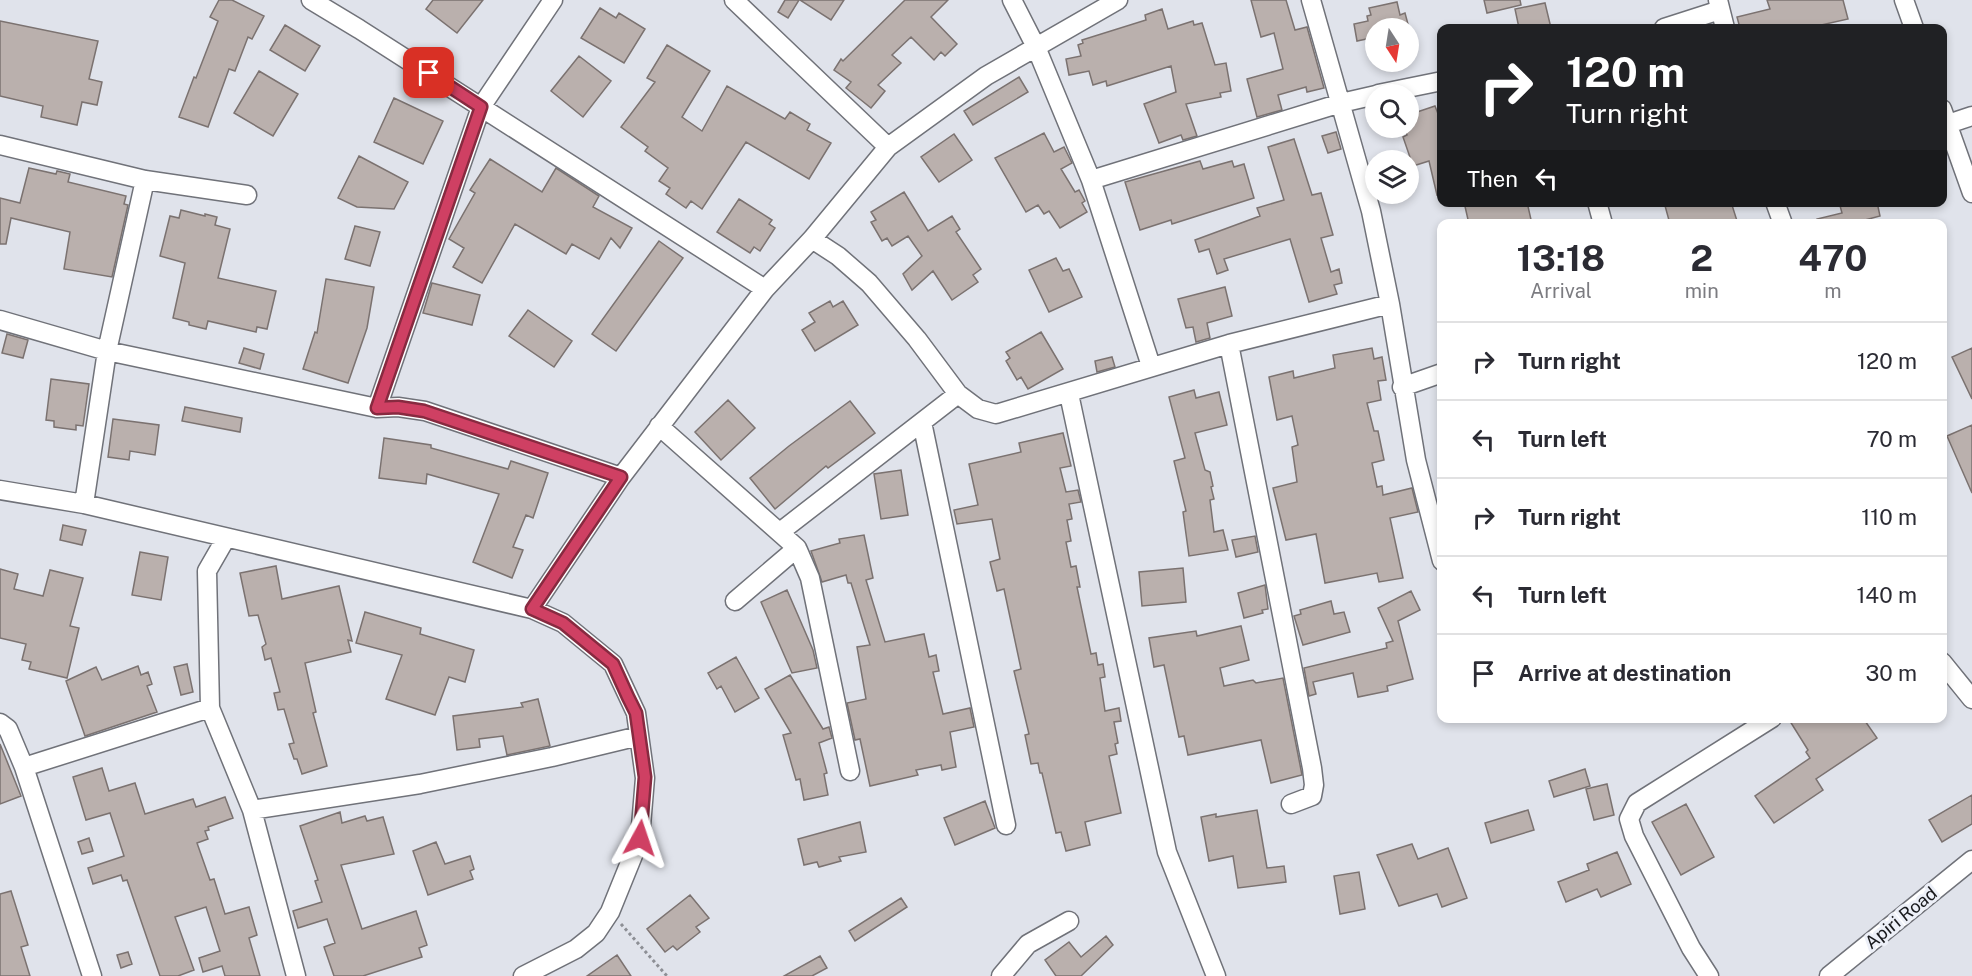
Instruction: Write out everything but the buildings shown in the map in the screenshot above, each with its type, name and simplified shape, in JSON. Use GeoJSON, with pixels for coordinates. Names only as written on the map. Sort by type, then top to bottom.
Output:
{"type":"FeatureCollection","features":[{"type":"Feature","properties":{"kind":"street"},"geometry":{"type":"LineString","coordinates":[[311,0],[765,289]]}},
{"type":"Feature","properties":{"kind":"street"},"geometry":{"type":"LineString","coordinates":[[377,408],[481,107],[553,0]]}},
{"type":"Feature","properties":{"kind":"street"},"geometry":{"type":"LineString","coordinates":[[734,0],[888,147]]}},
{"type":"Feature","properties":{"kind":"street"},"geometry":{"type":"LineString","coordinates":[[1012,0],[1036,47],[1091,180],[1151,366]]}},
{"type":"Feature","properties":{"kind":"street"},"geometry":{"type":"LineString","coordinates":[[532,609],[621,477],[765,289],[812,239],[888,147],[986,76],[1118,0]]}},
{"type":"Feature","properties":{"kind":"street"},"geometry":{"type":"LineString","coordinates":[[1311,0],[1371,211],[1390,304],[1402,387],[1416,460],[1437,542]]}},
{"type":"Feature","properties":{"kind":"street"},"geometry":{"type":"LineString","coordinates":[[1904,0],[1913,24]]}},
{"type":"Feature","properties":{"kind":"street"},"geometry":{"type":"LineString","coordinates":[[1674,24],[1719,5],[1724,24]]}},
{"type":"Feature","properties":{"kind":"street"},"geometry":{"type":"LineString","coordinates":[[1419,86],[1437,82]]}},
{"type":"Feature","properties":{"kind":"street"},"geometry":{"type":"LineString","coordinates":[[1091,180],[1341,102],[1365,97]]}},
{"type":"Feature","properties":{"kind":"street"},"geometry":{"type":"LineString","coordinates":[[1947,120],[1972,116]]}},
{"type":"Feature","properties":{"kind":"street"},"geometry":{"type":"LineString","coordinates":[[1947,128],[1972,193]]}},
{"type":"Feature","properties":{"kind":"street"},"geometry":{"type":"LineString","coordinates":[[0,145],[145,180],[247,195]]}},
{"type":"Feature","properties":{"kind":"street"},"geometry":{"type":"LineString","coordinates":[[84,504],[106,351],[145,180]]}},
{"type":"Feature","properties":{"kind":"street"},"geometry":{"type":"LineString","coordinates":[[812,239],[838,256],[869,283],[917,339],[958,394],[978,409],[996,414],[1069,394],[1151,366],[1229,344],[1390,304]]}},
{"type":"Feature","properties":{"kind":"street"},"geometry":{"type":"LineString","coordinates":[[0,320],[106,351],[377,408],[398,407],[424,411],[621,477]]}},
{"type":"Feature","properties":{"kind":"street"},"geometry":{"type":"LineString","coordinates":[[1229,344],[1312,768],[1314,785],[1312,796],[1291,804]]}},
{"type":"Feature","properties":{"kind":"street"},"geometry":{"type":"LineString","coordinates":[[1402,387],[1437,375]]}},
{"type":"Feature","properties":{"kind":"street"},"geometry":{"type":"LineString","coordinates":[[780,532],[958,394]]}},
{"type":"Feature","properties":{"kind":"street"},"geometry":{"type":"LineString","coordinates":[[1069,394],[1167,852],[1216,976]]}},
{"type":"Feature","properties":{"kind":"street"},"geometry":{"type":"LineString","coordinates":[[922,422],[1006,825]]}},
{"type":"Feature","properties":{"kind":"street"},"geometry":{"type":"LineString","coordinates":[[660,426],[798,548],[810,578],[850,771]]}},
{"type":"Feature","properties":{"kind":"street"},"geometry":{"type":"LineString","coordinates":[[0,490],[84,504],[532,609],[563,623],[613,664],[636,713],[645,777],[640,838],[610,912],[596,933],[576,949],[524,976]]}},
{"type":"Feature","properties":{"kind":"street"},"geometry":{"type":"LineString","coordinates":[[226,538],[207,571],[210,708],[252,810],[296,976]]}},
{"type":"Feature","properties":{"kind":"street"},"geometry":{"type":"LineString","coordinates":[[735,601],[798,548]]}},
{"type":"Feature","properties":{"kind":"street"},"geometry":{"type":"LineString","coordinates":[[1947,668],[1970,693]]}},
{"type":"Feature","properties":{"kind":"street"},"geometry":{"type":"LineString","coordinates":[[24,767],[210,708]]}},
{"type":"Feature","properties":{"kind":"street"},"geometry":{"type":"LineString","coordinates":[[0,723],[8,729],[24,767],[92,976]]}},
{"type":"Feature","properties":{"kind":"street"},"geometry":{"type":"LineString","coordinates":[[1709,976],[1690,948],[1634,836],[1629,819],[1636,803],[1764,723]]}},
{"type":"Feature","properties":{"kind":"street"},"geometry":{"type":"LineString","coordinates":[[252,810],[431,782],[639,736]]}},
{"type":"Feature","properties":{"kind":"street","name":"Apiri Road"},"geometry":{"type":"LineString","coordinates":[[1830,976],[1972,860]]}},
{"type":"Feature","properties":{"kind":"street"},"geometry":{"type":"LineString","coordinates":[[1002,976],[1028,944],[1069,921]]}},
{"type":"Feature","properties":{"kind":"path"},"geometry":{"type":"LineString","coordinates":[[610,912],[668,976]]}},
{"type":"Feature","properties":{"kind":"route"},"geometry":{"type":"LineString","coordinates":[[429,73],[481,107],[377,408],[398,407],[424,411],[621,477],[532,609],[563,623],[613,664],[636,713],[645,777],[640,838]]}}]}
